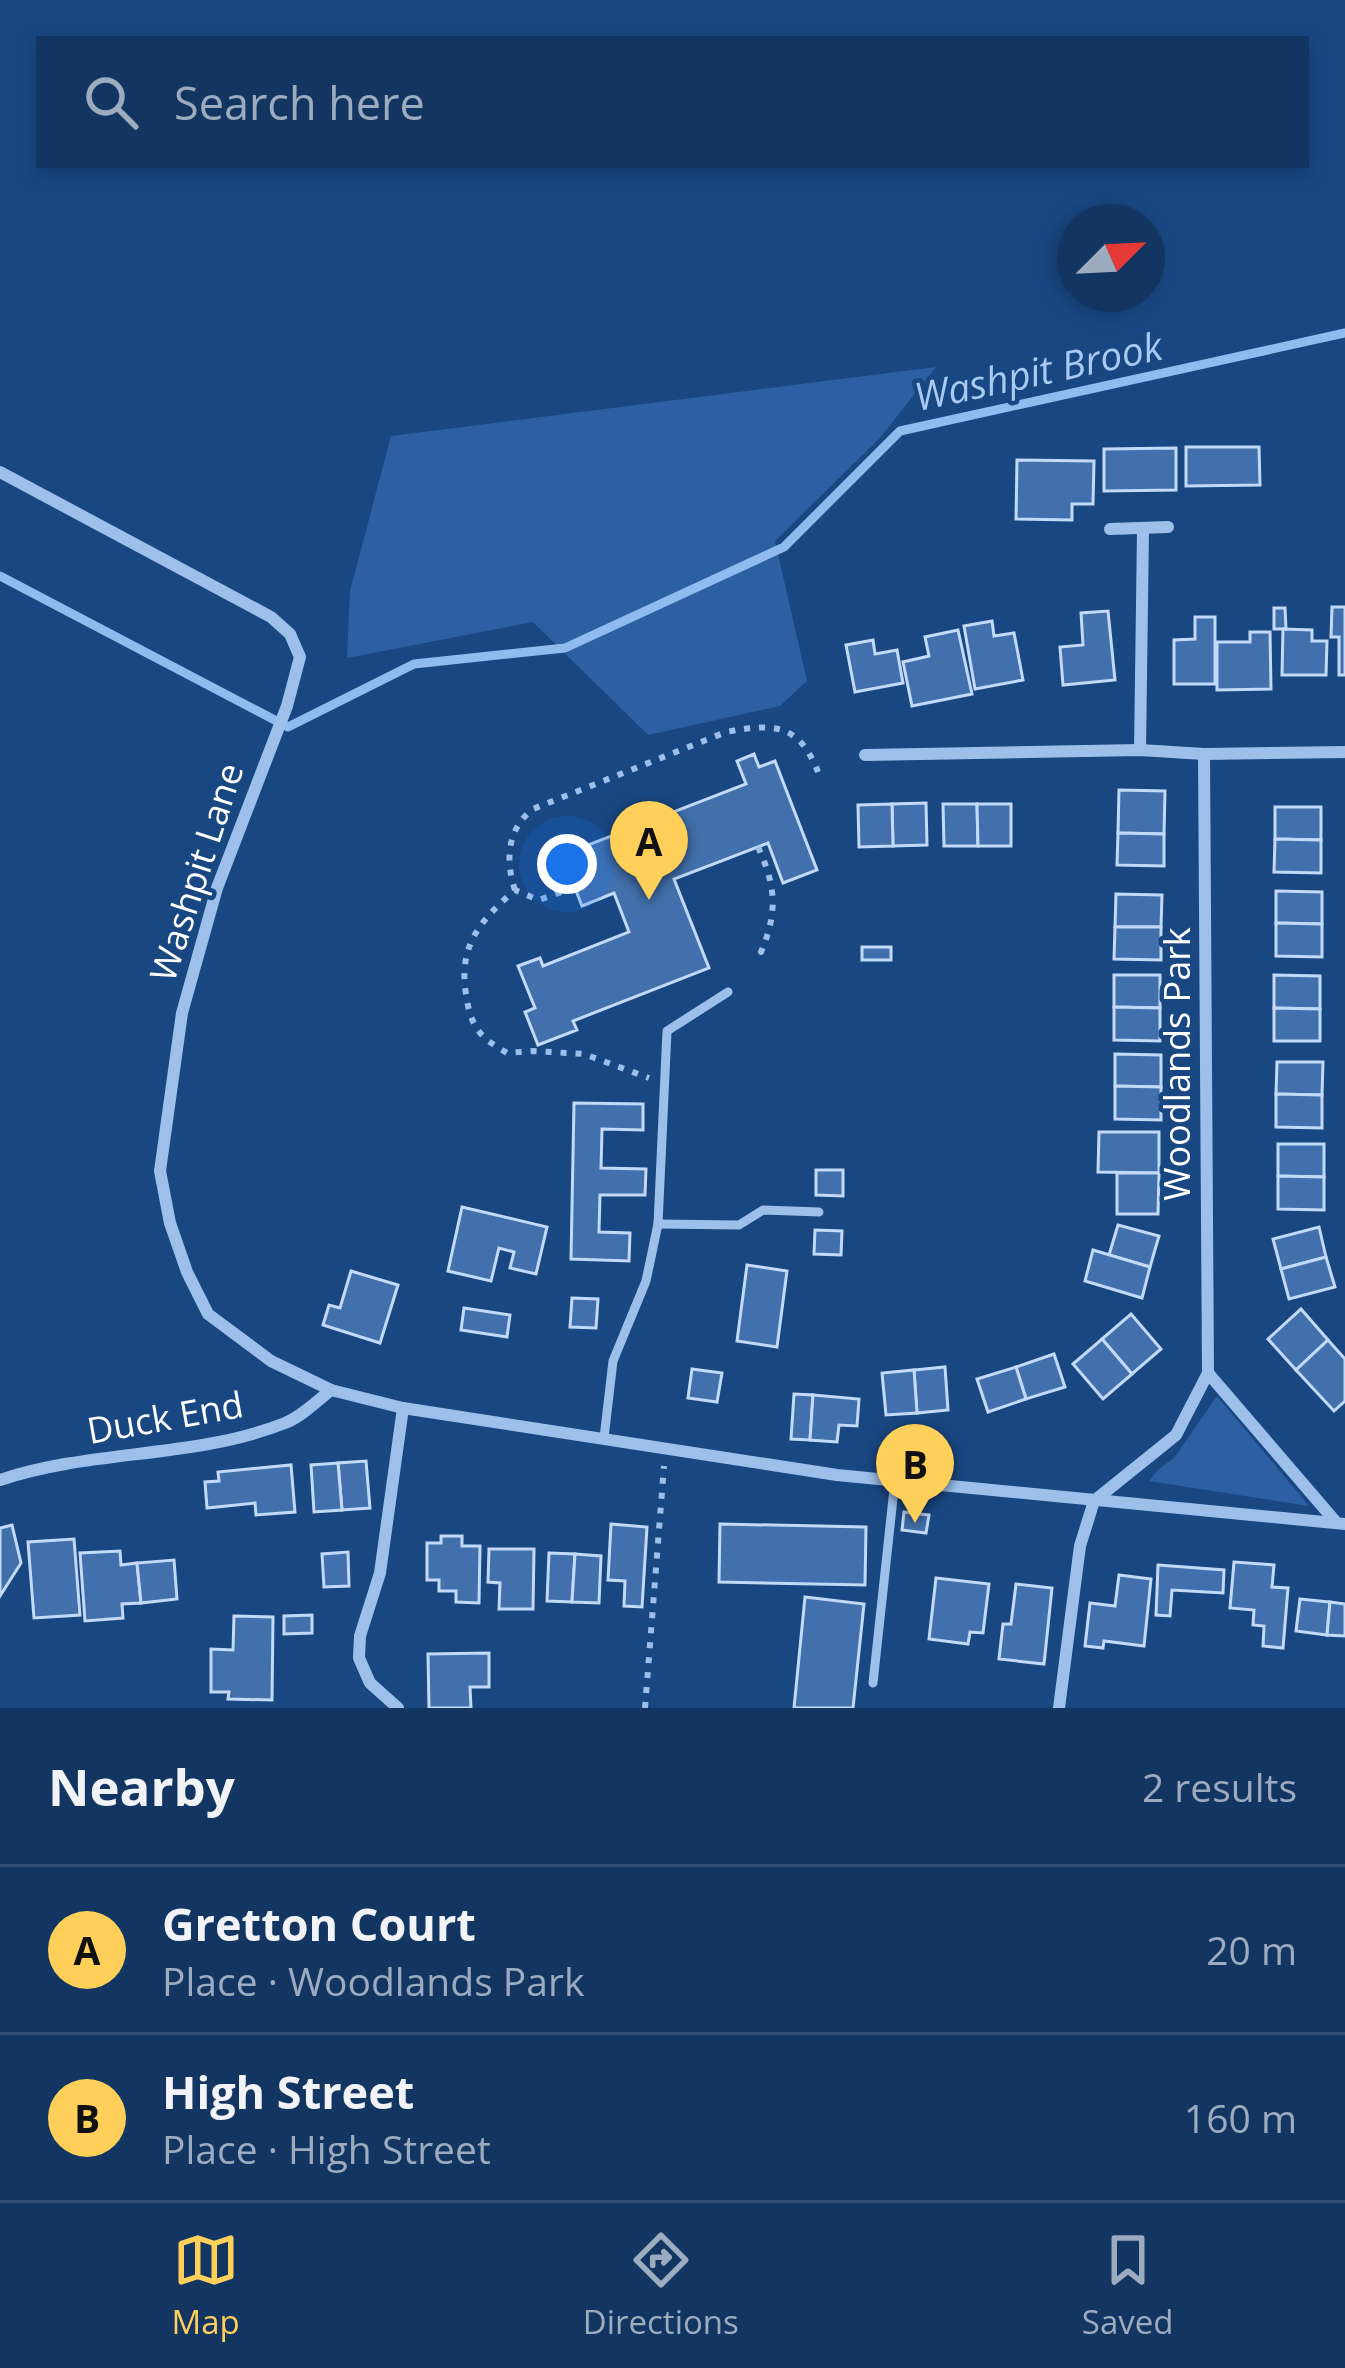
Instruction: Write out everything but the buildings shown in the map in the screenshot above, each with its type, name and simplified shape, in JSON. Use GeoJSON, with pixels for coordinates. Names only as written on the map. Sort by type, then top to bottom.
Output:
{"type":"FeatureCollection","features":[{"type":"Feature","properties":{"kind":"street","name":"Washpit Lane"},"geometry":{"type":"LineString","coordinates":[[0,472],[271,617],[290,634],[300,657],[287,706],[217,888],[182,1013],[160,1171],[170,1223],[208,1314],[271,1361],[331,1390],[403,1408],[837,1475],[1340,1522]]}},
{"type":"Feature","properties":{"kind":"street"},"geometry":{"type":"LineString","coordinates":[[1110,529],[1168,527]]}},
{"type":"Feature","properties":{"kind":"street"},"geometry":{"type":"LineString","coordinates":[[1140,750],[1143,530]]}},
{"type":"Feature","properties":{"kind":"street"},"geometry":{"type":"LineString","coordinates":[[865,755],[1345,752]]}},
{"type":"Feature","properties":{"kind":"street","name":"Woodlands Park"},"geometry":{"type":"LineString","coordinates":[[1094,1502],[1176,1435],[1208,1373],[1204,754]]}},
{"type":"Feature","properties":{"kind":"street"},"geometry":{"type":"LineString","coordinates":[[1208,1373],[1340,1522]]}},
{"type":"Feature","properties":{"kind":"street","name":"Duck End"},"geometry":{"type":"LineString","coordinates":[[0,1480],[29,1470],[198,1447],[290,1422],[331,1390]]}},
{"type":"Feature","properties":{"kind":"street"},"geometry":{"type":"LineString","coordinates":[[398,1708],[370,1683],[359,1658],[360,1636],[380,1574],[403,1408]]}},
{"type":"Feature","properties":{"kind":"street"},"geometry":{"type":"LineString","coordinates":[[1059,1708],[1080,1546],[1094,1502]]}},
{"type":"Feature","properties":{"kind":"lane"},"geometry":{"type":"LineString","coordinates":[[604,1438],[613,1361],[646,1281],[658,1224],[667,1031],[728,992]]}},
{"type":"Feature","properties":{"kind":"lane"},"geometry":{"type":"LineString","coordinates":[[658,1224],[740,1225],[763,1210],[819,1212]]}},
{"type":"Feature","properties":{"kind":"lane"},"geometry":{"type":"LineString","coordinates":[[873,1683],[895,1480]]}},
{"type":"Feature","properties":{"kind":"path"},"geometry":{"type":"LineString","coordinates":[[575,887],[539,901],[515,890],[509,872],[512,834],[518,820],[533,809],[726,732],[754,727],[778,728],[794,735],[809,751],[818,772]]}},
{"type":"Feature","properties":{"kind":"path"},"geometry":{"type":"LineString","coordinates":[[758,847],[770,873],[773,896],[772,926],[761,952],[760,947]]}},
{"type":"Feature","properties":{"kind":"path"},"geometry":{"type":"LineString","coordinates":[[515,890],[477,929],[465,953],[464,985],[480,1034],[507,1053],[584,1054],[666,1084]]}},
{"type":"Feature","properties":{"kind":"path"},"geometry":{"type":"LineString","coordinates":[[645,1708],[665,1448]]}},
{"type":"Feature","properties":{"kind":"shaded area"},"geometry":{"type":"Polygon","coordinates":[[[936,367],[879,439],[775,541],[807,681],[780,706],[648,735],[533,622],[347,658],[350,591],[391,436],[936,367]]]}},
{"type":"Feature","properties":{"kind":"shaded area"},"geometry":{"type":"Polygon","coordinates":[[[1217,1396],[1309,1506],[1149,1481],[1175,1457],[1217,1396]]]}},
{"type":"Feature","properties":{"kind":"waterway","name":"Washpit Brook"},"geometry":{"type":"LineString","coordinates":[[0,576],[288,727],[414,664],[565,648],[784,547],[900,431],[1345,333]]}},
{"type":"Feature","properties":{"kind":"place","name":"Gretton Court"},"geometry":{"type":"Point","coordinates":[649,900]}},
{"type":"Feature","properties":{"kind":"place","name":"High Street"},"geometry":{"type":"Point","coordinates":[915,1523]}}]}
